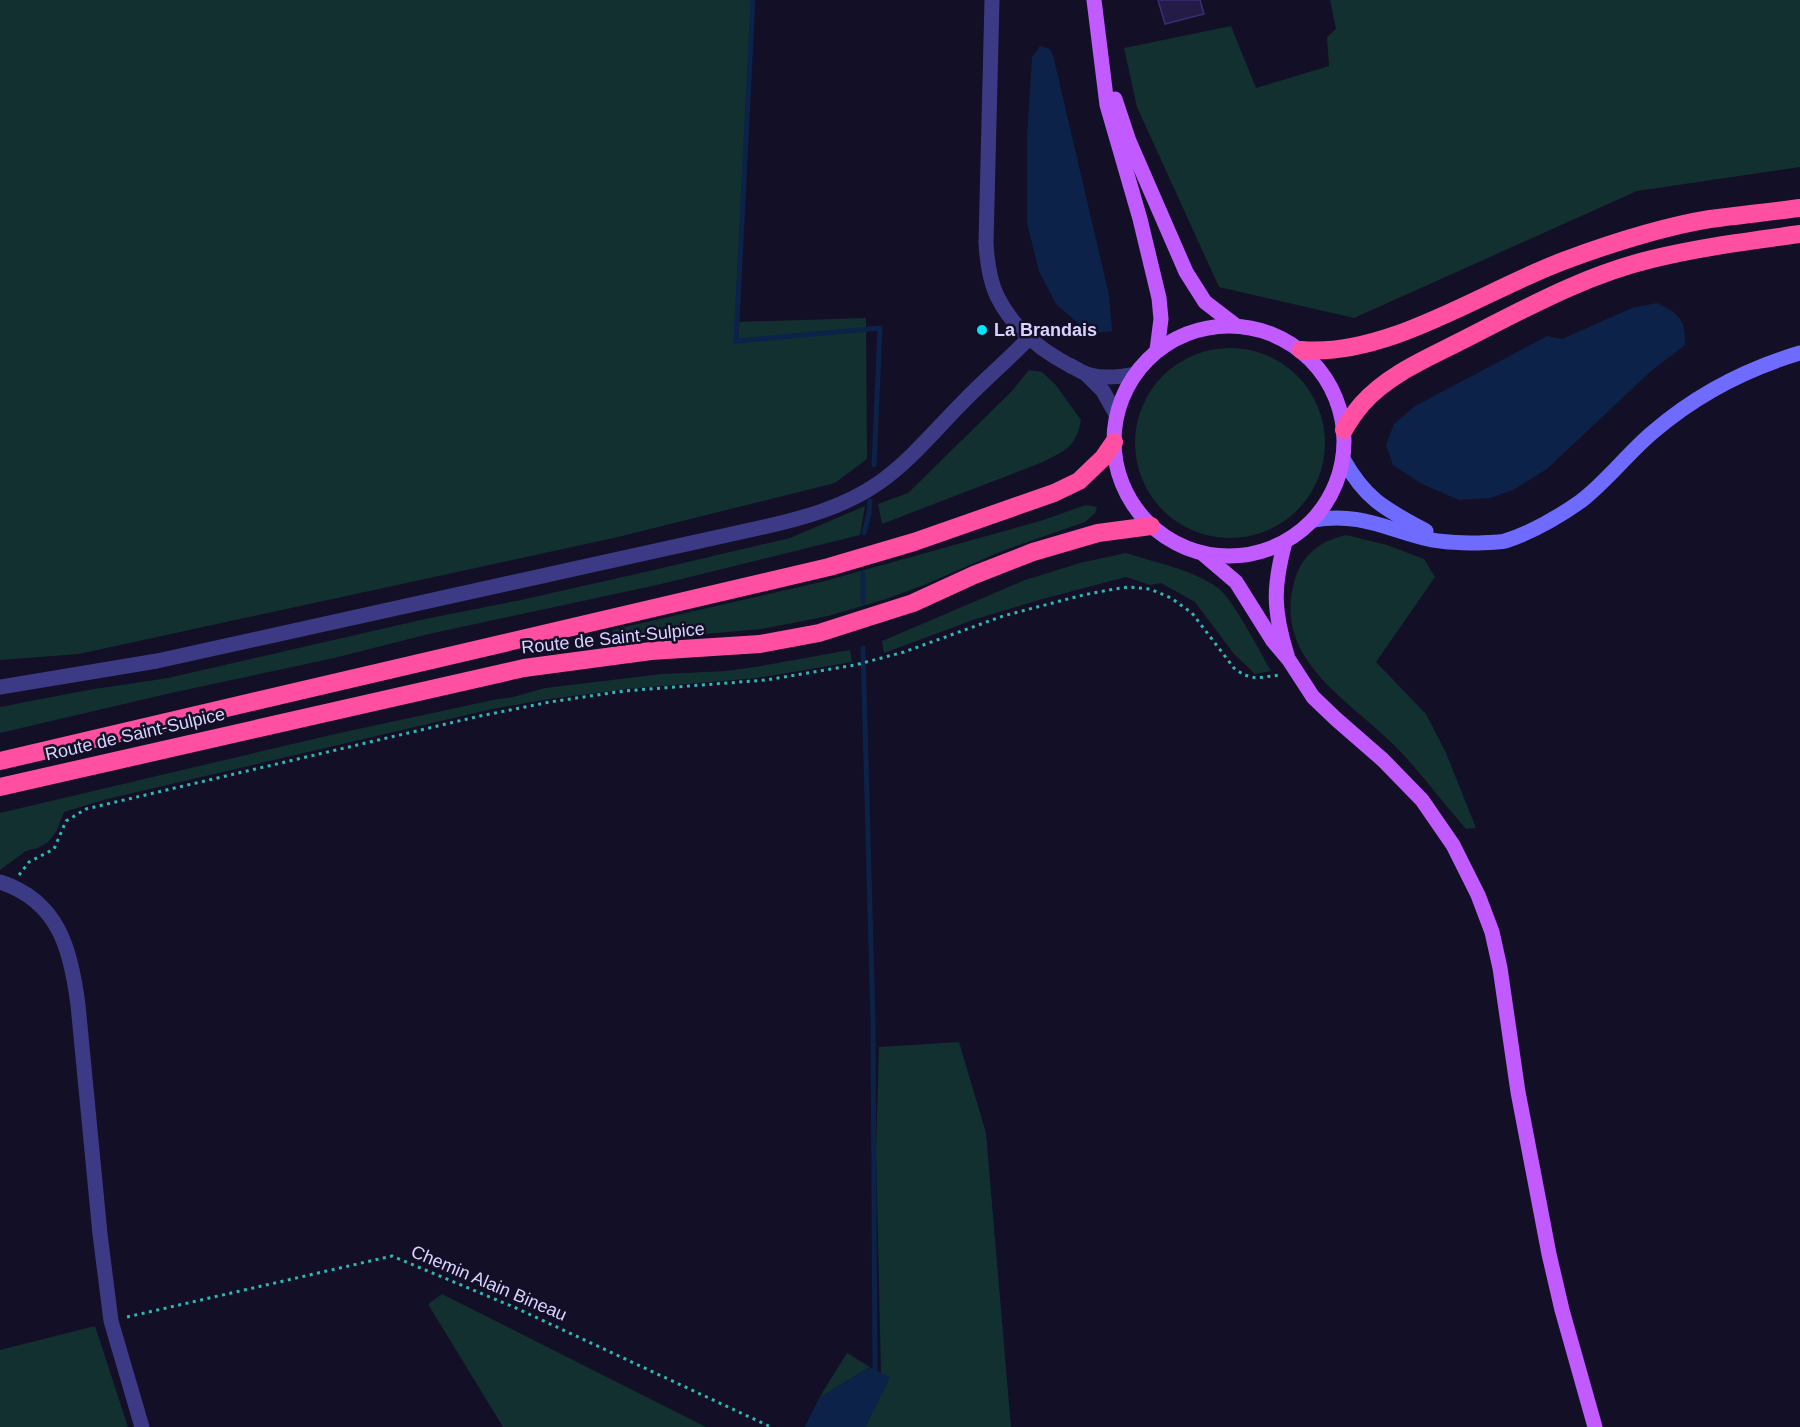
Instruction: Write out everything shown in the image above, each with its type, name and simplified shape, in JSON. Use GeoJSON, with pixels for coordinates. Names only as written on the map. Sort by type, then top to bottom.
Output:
{"type":"FeatureCollection","features":[{"type":"Feature","properties":{"kind":"highway"},"geometry":{"type":"LineString","coordinates":[[1301,350],[1335,350],[1386,337],[1479,300],[1562,261],[1642,235],[1708,220],[1800,208]]}},
{"type":"Feature","properties":{"kind":"highway"},"geometry":{"type":"LineString","coordinates":[[1344,430],[1361,404],[1380,387],[1432,356],[1534,302],[1611,271],[1651,259],[1711,246],[1800,234]]}},
{"type":"Feature","properties":{"kind":"highway"},"geometry":{"type":"LineString","coordinates":[[0,761],[829,567],[914,542],[1012,509],[1071,485],[1079,481],[1103,458],[1114,442]]}},
{"type":"Feature","properties":{"kind":"highway","name":"Route de Saint-Sulpice"},"geometry":{"type":"LineString","coordinates":[[0,787],[525,668],[651,651],[759,644],[819,633],[913,603],[974,575],[1033,552],[1098,533],[1151,525]]}},
{"type":"Feature","properties":{"kind":"main road"},"geometry":{"type":"LineString","coordinates":[[1094,0],[1107,105],[1140,219],[1159,298],[1161,319],[1157,350]]}},
{"type":"Feature","properties":{"kind":"main road"},"geometry":{"type":"LineString","coordinates":[[1097,26],[1116,103],[1129,141],[1186,272],[1205,302],[1235,325]]}},
{"type":"Feature","properties":{"kind":"main road"},"geometry":{"type":"LineString","coordinates":[[1235,325],[1270,333],[1301,350],[1318,367],[1331,386],[1340,407],[1344,430],[1343,459],[1333,492],[1313,520],[1300,532],[1285,542],[1265,550],[1244,555],[1223,556],[1184,547],[1166,538],[1151,525],[1136,508],[1124,488],[1117,465],[1114,442],[1117,416],[1124,394],[1135,374],[1157,350],[1194,330],[1235,325]]}},
{"type":"Feature","properties":{"kind":"main road"},"geometry":{"type":"LineString","coordinates":[[1285,542],[1275,593],[1279,624],[1291,665]]}},
{"type":"Feature","properties":{"kind":"main road"},"geometry":{"type":"LineString","coordinates":[[1202,553],[1236,582],[1273,641],[1323,708],[1383,760],[1422,800],[1453,845],[1478,895],[1492,932],[1500,968],[1520,1104],[1549,1254],[1562,1310],[1595,1427]]}},
{"type":"Feature","properties":{"kind":"street"},"geometry":{"type":"LineString","coordinates":[[992,0],[986,198],[989,272],[999,300],[1010,318],[1045,351],[1086,374],[1103,391],[1117,416]]}},
{"type":"Feature","properties":{"kind":"street"},"geometry":{"type":"LineString","coordinates":[[0,687],[157,661],[810,515],[855,497],[879,483],[903,464],[996,368],[1029,338]]}},
{"type":"Feature","properties":{"kind":"street"},"geometry":{"type":"LineString","coordinates":[[1313,520],[1353,518],[1429,539],[1466,543],[1502,542],[1537,530],[1582,500],[1653,432],[1695,400],[1733,378],[1800,353]]}},
{"type":"Feature","properties":{"kind":"street"},"geometry":{"type":"LineString","coordinates":[[1086,374],[1105,377],[1135,374]]}},
{"type":"Feature","properties":{"kind":"street"},"geometry":{"type":"LineString","coordinates":[[1343,459],[1367,494],[1390,511],[1429,532],[1466,543]]}},
{"type":"Feature","properties":{"kind":"street"},"geometry":{"type":"LineString","coordinates":[[7,885],[34,900],[52,918],[68,950],[74,975],[111,1321],[142,1427]]}},
{"type":"Feature","properties":{"kind":"path"},"geometry":{"type":"LineString","coordinates":[[7,885],[29,862],[54,849],[66,821],[86,809],[480,716],[550,702],[624,691],[766,680],[875,661],[1023,610],[1083,595],[1129,587],[1150,589],[1181,604],[1204,627],[1234,668],[1244,675],[1256,678],[1270,677],[1291,665]]}},
{"type":"Feature","properties":{"kind":"path","name":"Chemin Alain Bineau"},"geometry":{"type":"LineString","coordinates":[[111,1321],[392,1256],[516,1308],[771,1427]]}},
{"type":"Feature","properties":{"kind":"green space"},"geometry":{"type":"Polygon","coordinates":[[[0,0],[752,0],[735,322],[866,318],[867,459],[835,483],[618,537],[79,654],[0,660],[0,0]]]}},
{"type":"Feature","properties":{"kind":"green space"},"geometry":{"type":"Polygon","coordinates":[[[1330,0],[1800,0],[1800,167],[1637,191],[1354,318],[1219,287],[1137,107],[1124,48],[1231,26],[1256,88],[1329,66],[1327,37],[1336,29],[1330,0]]]}},
{"type":"Feature","properties":{"kind":"green space"},"geometry":{"type":"Polygon","coordinates":[[[1230,348],[1266,355],[1283,364],[1297,376],[1309,390],[1318,407],[1325,443],[1318,479],[1309,496],[1297,510],[1283,522],[1266,531],[1230,538],[1194,531],[1177,522],[1163,510],[1151,496],[1142,479],[1135,443],[1142,407],[1151,390],[1163,376],[1177,364],[1194,355],[1230,348]]]}},
{"type":"Feature","properties":{"kind":"green space"},"geometry":{"type":"Polygon","coordinates":[[[1029,370],[1042,372],[1055,384],[1081,420],[1076,436],[1069,447],[1043,462],[882,524],[878,504],[908,493],[1012,391],[1029,370]]]}},
{"type":"Feature","properties":{"kind":"green space"},"geometry":{"type":"Polygon","coordinates":[[[1086,505],[1097,507],[1095,513],[1085,522],[1002,551],[886,599],[828,616],[762,629],[615,642],[612,630],[821,582],[1040,521],[1086,505]]]}},
{"type":"Feature","properties":{"kind":"green space"},"geometry":{"type":"Polygon","coordinates":[[[865,506],[860,535],[657,585],[429,634],[334,658],[0,733],[0,707],[168,678],[658,569],[790,538],[865,506]]]}},
{"type":"Feature","properties":{"kind":"green space"},"geometry":{"type":"Polygon","coordinates":[[[1346,535],[1387,545],[1424,559],[1435,577],[1376,662],[1426,714],[1446,753],[1476,828],[1466,829],[1401,752],[1339,696],[1304,656],[1294,632],[1291,606],[1296,576],[1304,561],[1315,549],[1330,540],[1346,535]]]}},
{"type":"Feature","properties":{"kind":"green space"},"geometry":{"type":"Polygon","coordinates":[[[1126,553],[1185,571],[1218,588],[1238,614],[1271,671],[1255,674],[1234,654],[1195,602],[1161,583],[1150,585],[1126,577],[976,619],[884,653],[882,641],[1025,580],[1080,563],[1126,553]]]}},
{"type":"Feature","properties":{"kind":"green space"},"geometry":{"type":"Polygon","coordinates":[[[850,650],[852,662],[757,678],[628,689],[492,709],[107,799],[64,812],[56,832],[48,842],[26,851],[0,870],[0,813],[335,734],[513,697],[545,688],[662,674],[726,671],[850,650]]]}},
{"type":"Feature","properties":{"kind":"green space"},"geometry":{"type":"Polygon","coordinates":[[[959,1042],[986,1133],[1011,1427],[851,1427],[881,1374],[876,1150],[879,1047],[959,1042]]]}},
{"type":"Feature","properties":{"kind":"green space"},"geometry":{"type":"Polygon","coordinates":[[[442,1294],[706,1427],[503,1427],[428,1304],[442,1294]]]}},
{"type":"Feature","properties":{"kind":"green space"},"geometry":{"type":"Polygon","coordinates":[[[95,1326],[128,1427],[0,1427],[0,1350],[95,1326]]]}},
{"type":"Feature","properties":{"kind":"green space"},"geometry":{"type":"Polygon","coordinates":[[[847,1353],[870,1367],[819,1398],[847,1353]]]}},
{"type":"Feature","properties":{"kind":"water"},"geometry":{"type":"Polygon","coordinates":[[[1040,46],[1050,49],[1053,55],[1109,295],[1112,331],[1097,333],[1080,325],[1056,304],[1039,271],[1027,223],[1027,137],[1032,57],[1040,46]]]}},
{"type":"Feature","properties":{"kind":"water"},"geometry":{"type":"Polygon","coordinates":[[[1657,303],[1680,318],[1684,329],[1685,345],[1650,372],[1547,469],[1513,490],[1490,498],[1459,500],[1420,483],[1393,465],[1386,445],[1394,424],[1415,406],[1547,336],[1562,339],[1632,308],[1657,303]]]}},
{"type":"Feature","properties":{"kind":"water"},"geometry":{"type":"Polygon","coordinates":[[[870,1367],[890,1377],[866,1427],[805,1427],[819,1398],[870,1367]]]}},
{"type":"Feature","properties":{"kind":"building"},"geometry":{"type":"Polygon","coordinates":[[[1158,0],[1200,0],[1204,14],[1165,24],[1158,0]]]}},
{"type":"Feature","properties":{"kind":"waterway"},"geometry":{"type":"LineString","coordinates":[[753,0],[736,341],[880,328],[874,465]]}},
{"type":"Feature","properties":{"kind":"waterway"},"geometry":{"type":"LineString","coordinates":[[864,533],[870,501]]}},
{"type":"Feature","properties":{"kind":"waterway"},"geometry":{"type":"LineString","coordinates":[[863,574],[863,602]]}},
{"type":"Feature","properties":{"kind":"waterway"},"geometry":{"type":"LineString","coordinates":[[863,648],[873,1022],[875,1369],[871,1374]]}},
{"type":"Feature","properties":{"kind":"place","name":"La Brandais"},"geometry":{"type":"Point","coordinates":[982,330]}}]}
